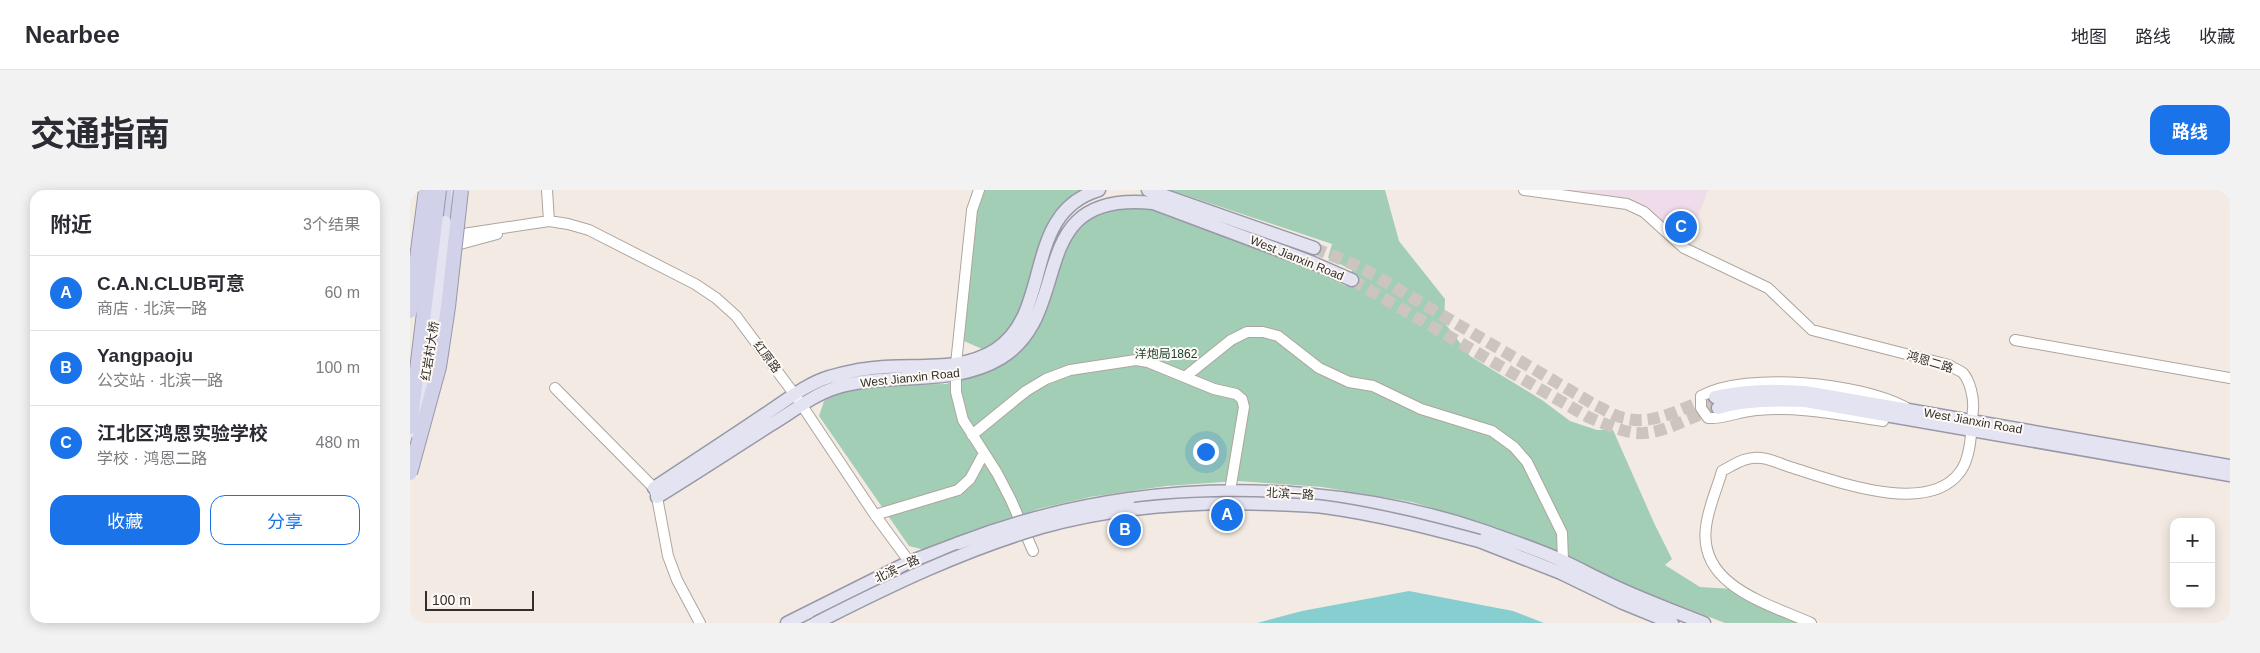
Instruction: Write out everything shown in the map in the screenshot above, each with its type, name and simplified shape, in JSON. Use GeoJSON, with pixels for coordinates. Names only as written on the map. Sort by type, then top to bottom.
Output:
{"type":"FeatureCollection","features":[{"type":"Feature","properties":{"kind":"highway"},"geometry":{"type":"LineString","coordinates":[[410,311],[426,190]]}},
{"type":"Feature","properties":{"kind":"highway"},"geometry":{"type":"LineString","coordinates":[[410,427],[439,190]]}},
{"type":"Feature","properties":{"kind":"highway"},"geometry":{"type":"LineString","coordinates":[[444,190],[446,222]]}},
{"type":"Feature","properties":{"kind":"highway"},"geometry":{"type":"LineString","coordinates":[[410,473],[439,367],[448,307],[461,190]]}},
{"type":"Feature","properties":{"kind":"main road"},"geometry":{"type":"LineString","coordinates":[[446,222],[450,190]]}},
{"type":"Feature","properties":{"kind":"main road"},"geometry":{"type":"LineString","coordinates":[[446,222],[455,190]]}},
{"type":"Feature","properties":{"kind":"main road","name":"West Jianxin Road"},"geometry":{"type":"LineString","coordinates":[[956,369],[996,350],[1013,334],[1026,310],[1051,229],[1066,209],[1084,194],[1099,190]]}},
{"type":"Feature","properties":{"kind":"main road","name":"West Jianxin Road"},"geometry":{"type":"LineString","coordinates":[[1148,190],[1314,248]]}},
{"type":"Feature","properties":{"kind":"main road","name":"West Jianxin Road"},"geometry":{"type":"LineString","coordinates":[[655,493],[799,400],[833,388],[867,380],[956,369],[980,368],[1002,358],[1021,341],[1038,313],[1062,234],[1076,215],[1093,204],[1112,199],[1133,199],[1153,203],[1311,262],[1352,280]]}},
{"type":"Feature","properties":{"kind":"main road","name":"红岩村大桥"},"geometry":{"type":"LineString","coordinates":[[410,457],[427,371],[445,244],[446,222]]}},
{"type":"Feature","properties":{"kind":"main road","name":"West Jianxin Road"},"geometry":{"type":"LineString","coordinates":[[2230,466],[1971,425],[1931,423],[1805,401],[1772,400],[1717,403],[1738,392],[1805,392],[1913,411],[1971,425],[2230,475]]}},
{"type":"Feature","properties":{"kind":"main road","name":"北滨一路"},"geometry":{"type":"LineString","coordinates":[[787,623],[913,567],[978,535],[1040,516],[1092,504],[1166,493],[1230,491],[1322,495],[1412,511],[1483,531],[1563,561],[1626,592],[1704,623]]}},
{"type":"Feature","properties":{"kind":"main road","name":"北滨一路"},"geometry":{"type":"LineString","coordinates":[[816,623],[913,567],[1043,527],[1094,516],[1170,504],[1230,502],[1322,507],[1409,521],[1479,541],[1561,573],[1623,603],[1672,623]]}},
{"type":"Feature","properties":{"kind":"street"},"geometry":{"type":"LineString","coordinates":[[546,190],[549,221]]}},
{"type":"Feature","properties":{"kind":"street"},"geometry":{"type":"LineString","coordinates":[[979,190],[972,210],[956,369],[956,392],[962,420],[984,453],[1011,500],[1033,551]]}},
{"type":"Feature","properties":{"kind":"street","name":"鸿恩二路"},"geometry":{"type":"LineString","coordinates":[[1524,190],[1627,204],[1644,212],[1684,248],[1768,288],[1812,330],[1949,366],[1963,373],[1970,387],[1974,403],[1967,455],[1961,471],[1951,482],[1935,489],[1916,493],[1888,493],[1857,487],[1761,458],[1740,460],[1722,471],[1706,527],[1706,544],[1711,561],[1720,575],[1735,588],[1811,623]]}},
{"type":"Feature","properties":{"kind":"street"},"geometry":{"type":"LineString","coordinates":[[410,242],[549,221]]}},
{"type":"Feature","properties":{"kind":"street"},"geometry":{"type":"LineString","coordinates":[[410,257],[549,221]]}},
{"type":"Feature","properties":{"kind":"street","name":"红原路"},"geometry":{"type":"LineString","coordinates":[[549,221],[589,230],[695,284],[716,298],[736,316],[799,400],[913,567]]}},
{"type":"Feature","properties":{"kind":"street"},"geometry":{"type":"LineString","coordinates":[[1185,377],[1231,340],[1247,332],[1263,332],[1278,336],[1320,368],[1349,382],[1373,386],[1421,409],[1492,431],[1514,446],[1527,462],[1562,533],[1563,561]]}},
{"type":"Feature","properties":{"kind":"street"},"geometry":{"type":"LineString","coordinates":[[2015,340],[2230,378]]}},
{"type":"Feature","properties":{"kind":"street"},"geometry":{"type":"LineString","coordinates":[[972,435],[1026,391],[1046,379],[1070,370],[1136,360],[1148,362],[1214,389],[1236,394],[1242,400],[1244,407],[1230,491]]}},
{"type":"Feature","properties":{"kind":"street"},"geometry":{"type":"LineString","coordinates":[[1913,411],[1894,401],[1866,393],[1773,381],[1744,384],[1712,391],[1701,396],[1701,408],[1708,418],[1756,410],[1799,408],[1887,421],[1931,423]]}},
{"type":"Feature","properties":{"kind":"street"},"geometry":{"type":"LineString","coordinates":[[555,388],[655,493],[668,556],[676,580],[700,623]]}},
{"type":"Feature","properties":{"kind":"street"},"geometry":{"type":"LineString","coordinates":[[876,515],[958,490],[970,479],[984,453]]}},
{"type":"Feature","properties":{"kind":"shaded area"},"geometry":{"type":"Polygon","coordinates":[[[1558,190],[1708,190],[1688,245],[1646,208],[1558,190]]]}},
{"type":"Feature","properties":{"kind":"green space"},"geometry":{"type":"Polygon","coordinates":[[[984,190],[1083,190],[1068,201],[1054,218],[1044,237],[1024,302],[1015,321],[1001,337],[982,349],[964,341],[977,211],[984,190]]]}},
{"type":"Feature","properties":{"kind":"green space","name":"洋炮局1862"},"geometry":{"type":"Polygon","coordinates":[[[1170,190],[1385,190],[1399,241],[1445,299],[1444,322],[1470,356],[1542,400],[1570,421],[1597,430],[1613,430],[1672,559],[1665,565],[1700,587],[1733,589],[1805,623],[1725,623],[1629,586],[1574,560],[1485,524],[1412,502],[1322,487],[1238,481],[1166,486],[1090,497],[1038,509],[925,550],[909,546],[819,416],[824,401],[834,395],[867,385],[946,384],[983,373],[1007,361],[1025,344],[1078,217],[1133,203],[1306,267],[1346,286],[1352,270],[1328,258],[1332,244],[1170,190]]]}},
{"type":"Feature","properties":{"kind":"water"},"geometry":{"type":"Polygon","coordinates":[[[1409,591],[1513,611],[1544,623],[1257,623],[1302,611],[1409,591]]]}},
{"type":"Feature","properties":{"kind":"tunnel"},"geometry":{"type":"LineString","coordinates":[[1314,248],[1360,267],[1595,405],[1617,416],[1636,420],[1648,420],[1715,397]]}},
{"type":"Feature","properties":{"kind":"tunnel"},"geometry":{"type":"LineString","coordinates":[[1352,280],[1588,417],[1617,429],[1636,433],[1657,431],[1718,408]]}},
{"type":"Feature","properties":{"kind":"railway"},"geometry":{"type":"LineString","coordinates":[[410,269],[420,190]]}},
{"type":"Feature","properties":{"kind":"place","name":"江北区鸿恩实验学校"},"geometry":{"type":"Point","coordinates":[1681,227]}},
{"type":"Feature","properties":{"kind":"place","name":"C.A.N.CLUB可意"},"geometry":{"type":"Point","coordinates":[1227,515]}},
{"type":"Feature","properties":{"kind":"place","name":"Yangpaoju"},"geometry":{"type":"Point","coordinates":[1125,530]}}]}
